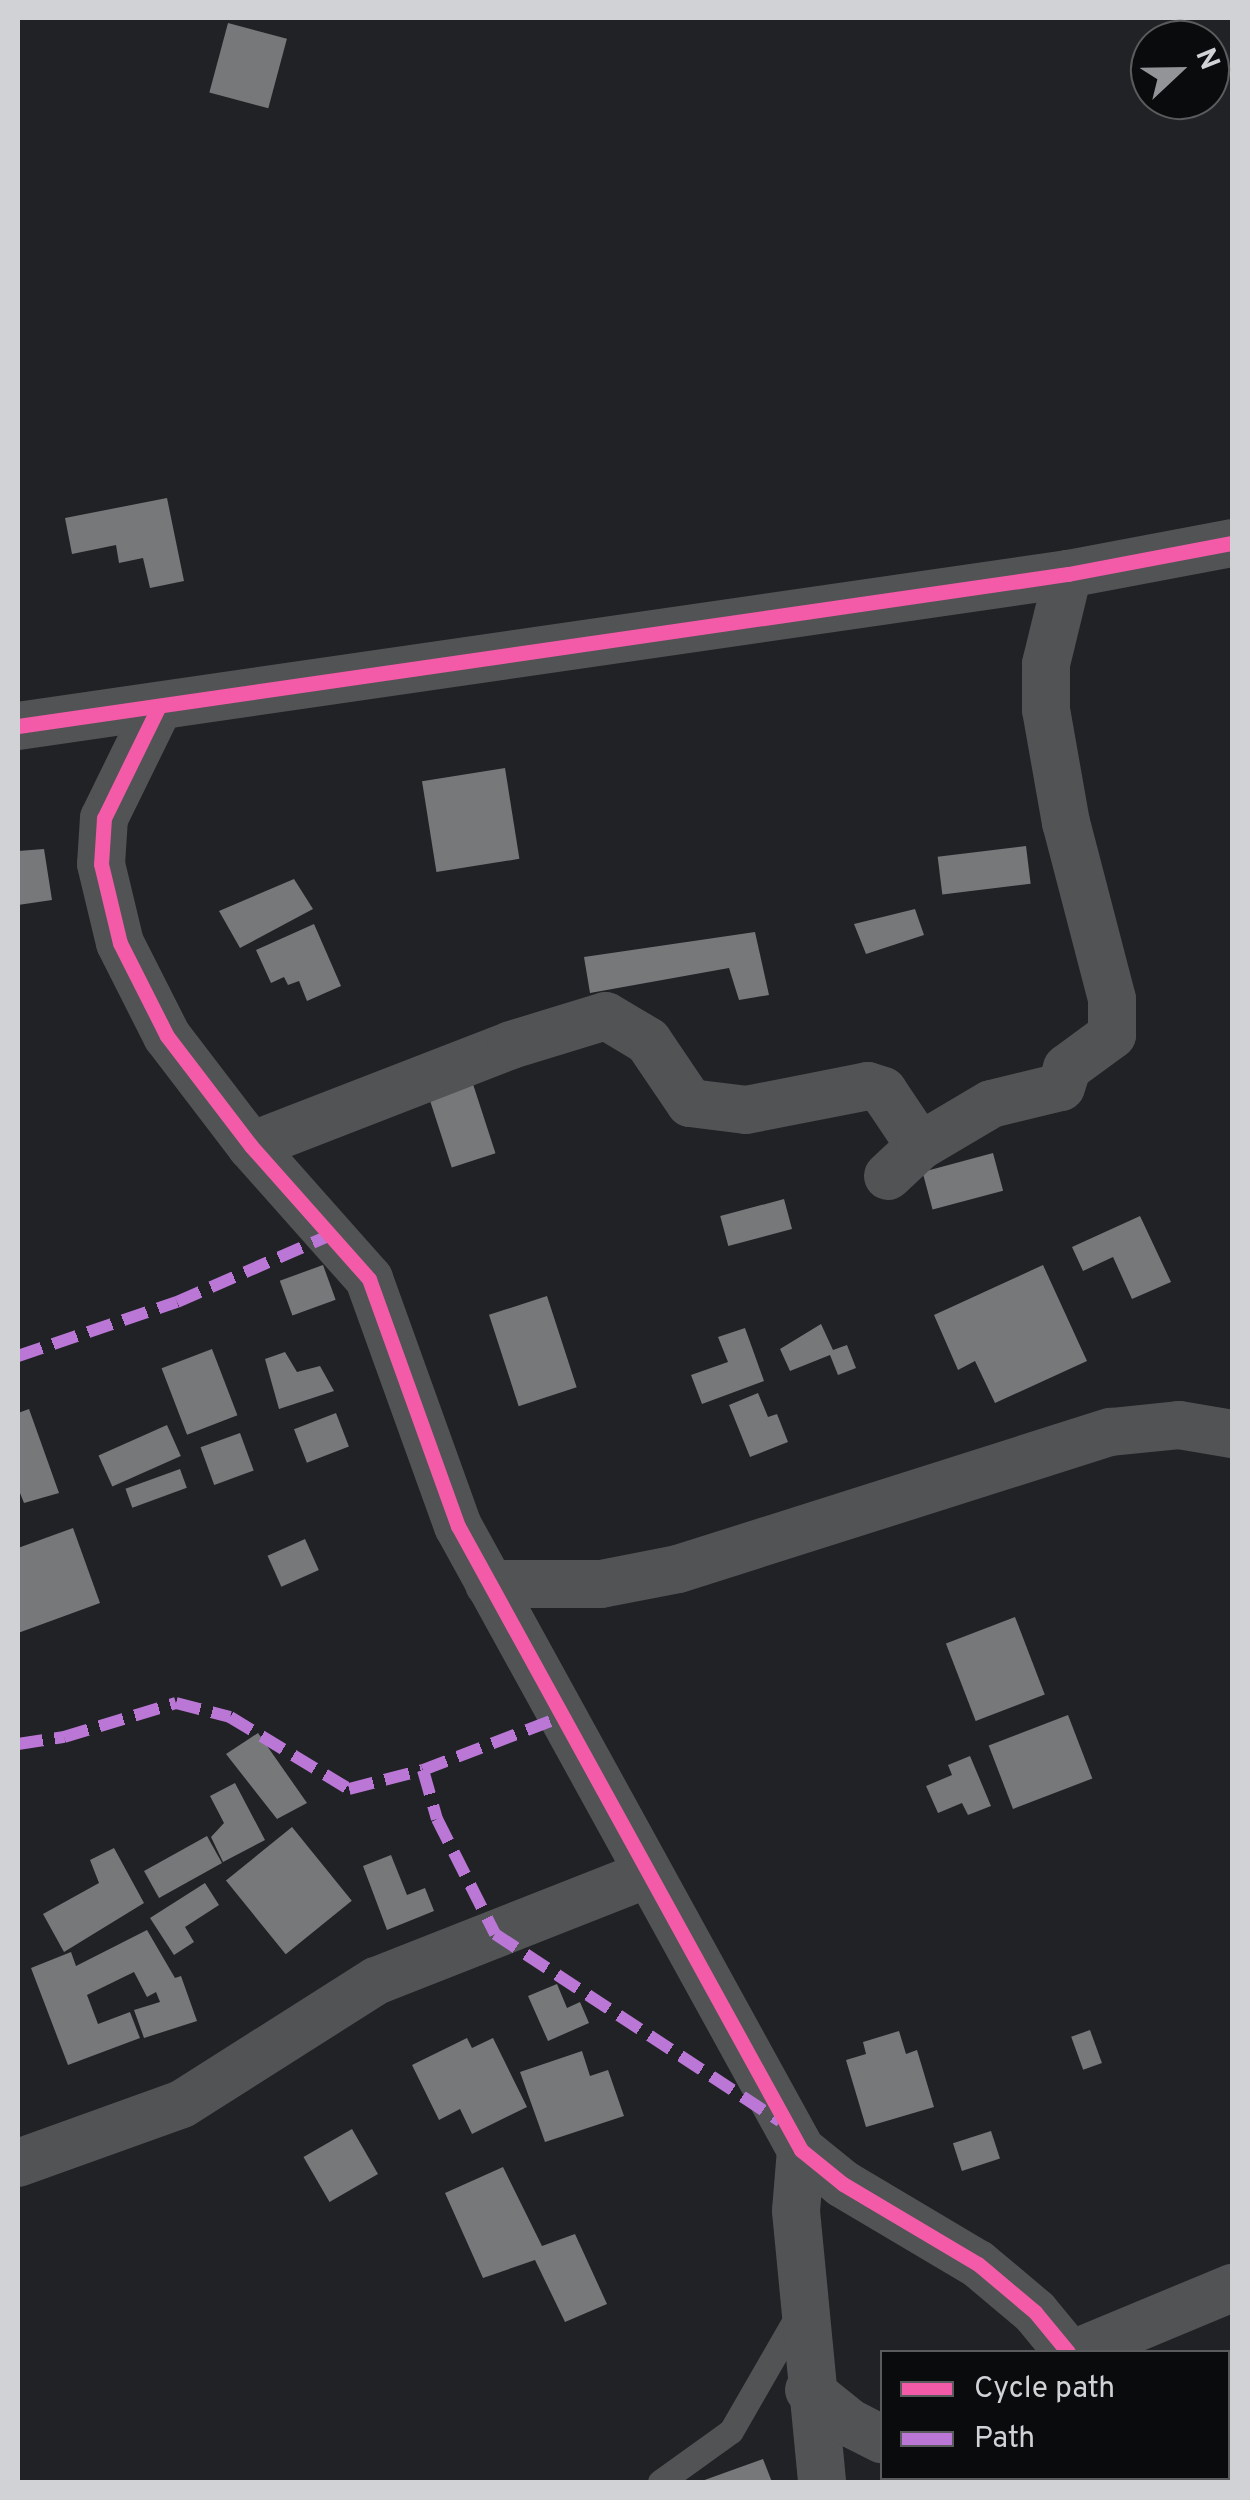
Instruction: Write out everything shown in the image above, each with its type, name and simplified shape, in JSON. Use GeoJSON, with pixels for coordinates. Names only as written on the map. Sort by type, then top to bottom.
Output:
{"type":"FeatureCollection","features":[{"type":"Feature","properties":{"kind":"street"},"geometry":{"type":"LineString","coordinates":[[18,726],[1068,574],[1232,543]]}},
{"type":"Feature","properties":{"kind":"street"},"geometry":{"type":"LineString","coordinates":[[251,1146],[511,1045],[606,1016],[648,1041],[690,1103],[746,1110],[868,1086],[883,1091],[904,1161],[992,1104],[1061,1086],[1066,1068],[1112,1035],[1112,999],[1066,823],[1046,710],[1046,664],[1068,574]]}},
{"type":"Feature","properties":{"kind":"street"},"geometry":{"type":"LineString","coordinates":[[158,708],[104,818],[101,864],[120,943],[167,1036],[251,1146],[369,1279],[439,1479],[489,1584],[800,2150],[842,2184],[978,2264],[1034,2312],[1066,2350]]}},
{"type":"Feature","properties":{"kind":"street"},"geometry":{"type":"LineString","coordinates":[[489,1584],[601,1584],[678,1568],[1111,1432],[1179,1425],[1232,1434]]}},
{"type":"Feature","properties":{"kind":"street"},"geometry":{"type":"LineString","coordinates":[[18,2162],[182,2104],[376,1981],[648,1874]]}},
{"type":"Feature","properties":{"kind":"street"},"geometry":{"type":"LineString","coordinates":[[800,2150],[796,2211],[809,2390],[822,2482]]}},
{"type":"Feature","properties":{"kind":"street"},"geometry":{"type":"LineString","coordinates":[[1083,2350],[1232,2288]]}},
{"type":"Feature","properties":{"kind":"street"},"geometry":{"type":"LineString","coordinates":[[809,2390],[850,2424],[880,2438]]}},
{"type":"Feature","properties":{"kind":"lane"},"geometry":{"type":"LineString","coordinates":[[660,2482],[731,2432],[805,2302]]}},
{"type":"Feature","properties":{"kind":"building"},"geometry":{"type":"Polygon","coordinates":[[[228,23],[287,39],[268,108],[209,93],[228,23]]]}},
{"type":"Feature","properties":{"kind":"building"},"geometry":{"type":"Polygon","coordinates":[[[167,498],[184,581],[150,588],[143,558],[119,563],[116,545],[72,554],[65,518],[167,498]]]}},
{"type":"Feature","properties":{"kind":"building"},"geometry":{"type":"Polygon","coordinates":[[[505,768],[519,859],[436,872],[422,781],[505,768]]]}},
{"type":"Feature","properties":{"kind":"building"},"geometry":{"type":"Polygon","coordinates":[[[1026,846],[1031,884],[942,895],[938,857],[1026,846]]]}},
{"type":"Feature","properties":{"kind":"building"},"geometry":{"type":"Polygon","coordinates":[[[44,849],[52,900],[18,905],[18,851],[44,849]]]}},
{"type":"Feature","properties":{"kind":"building"},"geometry":{"type":"Polygon","coordinates":[[[294,879],[313,909],[240,948],[219,911],[294,879]]]}},
{"type":"Feature","properties":{"kind":"building"},"geometry":{"type":"Polygon","coordinates":[[[915,909],[924,935],[866,954],[854,924],[915,909]]]}},
{"type":"Feature","properties":{"kind":"building"},"geometry":{"type":"Polygon","coordinates":[[[314,924],[341,986],[307,1001],[299,981],[288,985],[284,977],[271,983],[256,950],[314,924]]]}},
{"type":"Feature","properties":{"kind":"building"},"geometry":{"type":"Polygon","coordinates":[[[755,932],[769,995],[739,1000],[729,968],[590,993],[584,957],[755,932]]]}},
{"type":"Feature","properties":{"kind":"building"},"geometry":{"type":"Polygon","coordinates":[[[472,1081],[495,1153],[452,1167],[428,1095],[472,1081]]]}},
{"type":"Feature","properties":{"kind":"building"},"geometry":{"type":"Polygon","coordinates":[[[993,1153],[1003,1191],[933,1210],[922,1172],[993,1153]]]}},
{"type":"Feature","properties":{"kind":"building"},"geometry":{"type":"Polygon","coordinates":[[[784,1199],[792,1229],[728,1246],[720,1216],[784,1199]]]}},
{"type":"Feature","properties":{"kind":"building"},"geometry":{"type":"Polygon","coordinates":[[[1140,1216],[1171,1282],[1132,1299],[1113,1257],[1083,1271],[1072,1247],[1140,1216]]]}},
{"type":"Feature","properties":{"kind":"building"},"geometry":{"type":"Polygon","coordinates":[[[323,1265],[336,1300],[292,1316],[280,1281],[323,1265]]]}},
{"type":"Feature","properties":{"kind":"building"},"geometry":{"type":"Polygon","coordinates":[[[1043,1265],[1087,1361],[995,1403],[975,1361],[958,1370],[934,1315],[1043,1265]]]}},
{"type":"Feature","properties":{"kind":"building"},"geometry":{"type":"Polygon","coordinates":[[[547,1296],[577,1387],[519,1406],[489,1315],[547,1296]]]}},
{"type":"Feature","properties":{"kind":"building"},"geometry":{"type":"Polygon","coordinates":[[[821,1324],[833,1350],[847,1345],[856,1368],[838,1375],[830,1355],[790,1371],[780,1349],[821,1324]]]}},
{"type":"Feature","properties":{"kind":"building"},"geometry":{"type":"Polygon","coordinates":[[[745,1328],[764,1381],[702,1404],[691,1375],[728,1362],[718,1337],[745,1328]]]}},
{"type":"Feature","properties":{"kind":"building"},"geometry":{"type":"Polygon","coordinates":[[[212,1349],[237,1415],[187,1435],[162,1368],[212,1349]]]}},
{"type":"Feature","properties":{"kind":"building"},"geometry":{"type":"Polygon","coordinates":[[[285,1352],[297,1372],[320,1366],[334,1391],[279,1409],[265,1359],[285,1352]]]}},
{"type":"Feature","properties":{"kind":"building"},"geometry":{"type":"Polygon","coordinates":[[[758,1393],[768,1417],[777,1414],[788,1442],[750,1457],[729,1405],[758,1393]]]}},
{"type":"Feature","properties":{"kind":"building"},"geometry":{"type":"Polygon","coordinates":[[[29,1409],[59,1493],[24,1503],[18,1488],[18,1413],[29,1409]]]}},
{"type":"Feature","properties":{"kind":"building"},"geometry":{"type":"Polygon","coordinates":[[[336,1413],[349,1447],[307,1463],[294,1429],[336,1413]]]}},
{"type":"Feature","properties":{"kind":"building"},"geometry":{"type":"Polygon","coordinates":[[[167,1425],[181,1456],[112,1487],[98,1456],[167,1425]]]}},
{"type":"Feature","properties":{"kind":"building"},"geometry":{"type":"Polygon","coordinates":[[[240,1433],[254,1471],[214,1485],[201,1447],[240,1433]]]}},
{"type":"Feature","properties":{"kind":"building"},"geometry":{"type":"Polygon","coordinates":[[[180,1469],[187,1488],[132,1508],[125,1489],[180,1469]]]}},
{"type":"Feature","properties":{"kind":"building"},"geometry":{"type":"Polygon","coordinates":[[[73,1528],[100,1603],[18,1633],[18,1548],[73,1528]]]}},
{"type":"Feature","properties":{"kind":"building"},"geometry":{"type":"Polygon","coordinates":[[[305,1539],[319,1570],[281,1587],[268,1556],[305,1539]]]}},
{"type":"Feature","properties":{"kind":"building"},"geometry":{"type":"Polygon","coordinates":[[[1015,1617],[1045,1694],[976,1721],[946,1644],[1015,1617]]]}},
{"type":"Feature","properties":{"kind":"building"},"geometry":{"type":"Polygon","coordinates":[[[1068,1715],[1092,1778],[1013,1809],[989,1745],[1068,1715]]]}},
{"type":"Feature","properties":{"kind":"building"},"geometry":{"type":"Polygon","coordinates":[[[258,1733],[307,1803],[277,1819],[226,1754],[258,1733]]]}},
{"type":"Feature","properties":{"kind":"building"},"geometry":{"type":"Polygon","coordinates":[[[970,1756],[991,1806],[968,1815],[962,1803],[938,1813],[926,1786],[952,1775],[948,1765],[970,1756]]]}},
{"type":"Feature","properties":{"kind":"building"},"geometry":{"type":"Polygon","coordinates":[[[235,1783],[265,1840],[223,1862],[211,1837],[224,1823],[210,1796],[235,1783]]]}},
{"type":"Feature","properties":{"kind":"building"},"geometry":{"type":"Polygon","coordinates":[[[292,1827],[352,1901],[286,1954],[226,1880],[292,1827]]]}},
{"type":"Feature","properties":{"kind":"building"},"geometry":{"type":"Polygon","coordinates":[[[207,1836],[222,1863],[159,1898],[144,1871],[207,1836]]]}},
{"type":"Feature","properties":{"kind":"building"},"geometry":{"type":"Polygon","coordinates":[[[114,1848],[144,1903],[64,1952],[43,1914],[99,1883],[90,1860],[114,1848]]]}},
{"type":"Feature","properties":{"kind":"building"},"geometry":{"type":"Polygon","coordinates":[[[391,1855],[407,1895],[425,1888],[434,1911],[387,1930],[363,1866],[391,1855]]]}},
{"type":"Feature","properties":{"kind":"building"},"geometry":{"type":"Polygon","coordinates":[[[205,1883],[219,1905],[185,1927],[194,1942],[174,1955],[150,1918],[205,1883]]]}},
{"type":"Feature","properties":{"kind":"building"},"geometry":{"type":"Polygon","coordinates":[[[147,1930],[175,1978],[181,1976],[197,2021],[144,2038],[134,2010],[160,2002],[156,1992],[147,1997],[134,1972],[87,1995],[98,2024],[130,2012],[140,2038],[68,2065],[31,1968],[71,1952],[76,1966],[147,1930]]]}},
{"type":"Feature","properties":{"kind":"building"},"geometry":{"type":"Polygon","coordinates":[[[557,1984],[567,2008],[580,2002],[589,2023],[548,2041],[528,1996],[557,1984]]]}},
{"type":"Feature","properties":{"kind":"building"},"geometry":{"type":"Polygon","coordinates":[[[1090,2030],[1102,2063],[1083,2070],[1071,2037],[1090,2030]]]}},
{"type":"Feature","properties":{"kind":"building"},"geometry":{"type":"Polygon","coordinates":[[[899,2031],[906,2054],[917,2050],[934,2107],[866,2127],[846,2060],[866,2054],[863,2042],[899,2031]]]}},
{"type":"Feature","properties":{"kind":"building"},"geometry":{"type":"Polygon","coordinates":[[[467,2038],[472,2048],[493,2038],[527,2107],[472,2134],[460,2109],[439,2120],[412,2065],[467,2038]]]}},
{"type":"Feature","properties":{"kind":"building"},"geometry":{"type":"Polygon","coordinates":[[[582,2051],[590,2076],[608,2070],[624,2116],[545,2142],[520,2072],[582,2051]]]}},
{"type":"Feature","properties":{"kind":"building"},"geometry":{"type":"Polygon","coordinates":[[[352,2129],[378,2174],[330,2202],[304,2157],[352,2129]]]}},
{"type":"Feature","properties":{"kind":"building"},"geometry":{"type":"Polygon","coordinates":[[[991,2131],[1000,2159],[962,2171],[953,2143],[991,2131]]]}},
{"type":"Feature","properties":{"kind":"building"},"geometry":{"type":"Polygon","coordinates":[[[503,2167],[542,2246],[575,2234],[607,2304],[565,2322],[535,2260],[483,2278],[445,2193],[503,2167]]]}},
{"type":"Feature","properties":{"kind":"building"},"geometry":{"type":"Polygon","coordinates":[[[1232,2430],[1230,2479],[1230,2454],[1232,2430]]]}},
{"type":"Feature","properties":{"kind":"building"},"geometry":{"type":"Polygon","coordinates":[[[763,2459],[772,2482],[699,2482],[763,2459]]]}},
{"type":"Feature","properties":{"kind":"marked path"},"geometry":{"type":"LineString","coordinates":[[18,1356],[177,1302],[333,1234]]}},
{"type":"Feature","properties":{"kind":"marked path"},"geometry":{"type":"LineString","coordinates":[[18,1744],[64,1737],[176,1703],[230,1717],[349,1789],[423,1770],[564,1716]]}},
{"type":"Feature","properties":{"kind":"marked path"},"geometry":{"type":"LineString","coordinates":[[423,1770],[437,1819],[495,1934],[780,2121]]}},
{"type":"Feature","properties":{"kind":"cycle path"},"geometry":{"type":"LineString","coordinates":[[18,726],[1068,574],[1232,543]]}},
{"type":"Feature","properties":{"kind":"cycle path"},"geometry":{"type":"LineString","coordinates":[[158,708],[104,818],[101,864],[120,943],[167,1036],[251,1146],[369,1279],[458,1526],[801,2150],[843,2184],[978,2264],[1035,2312],[1066,2350]]}}]}
